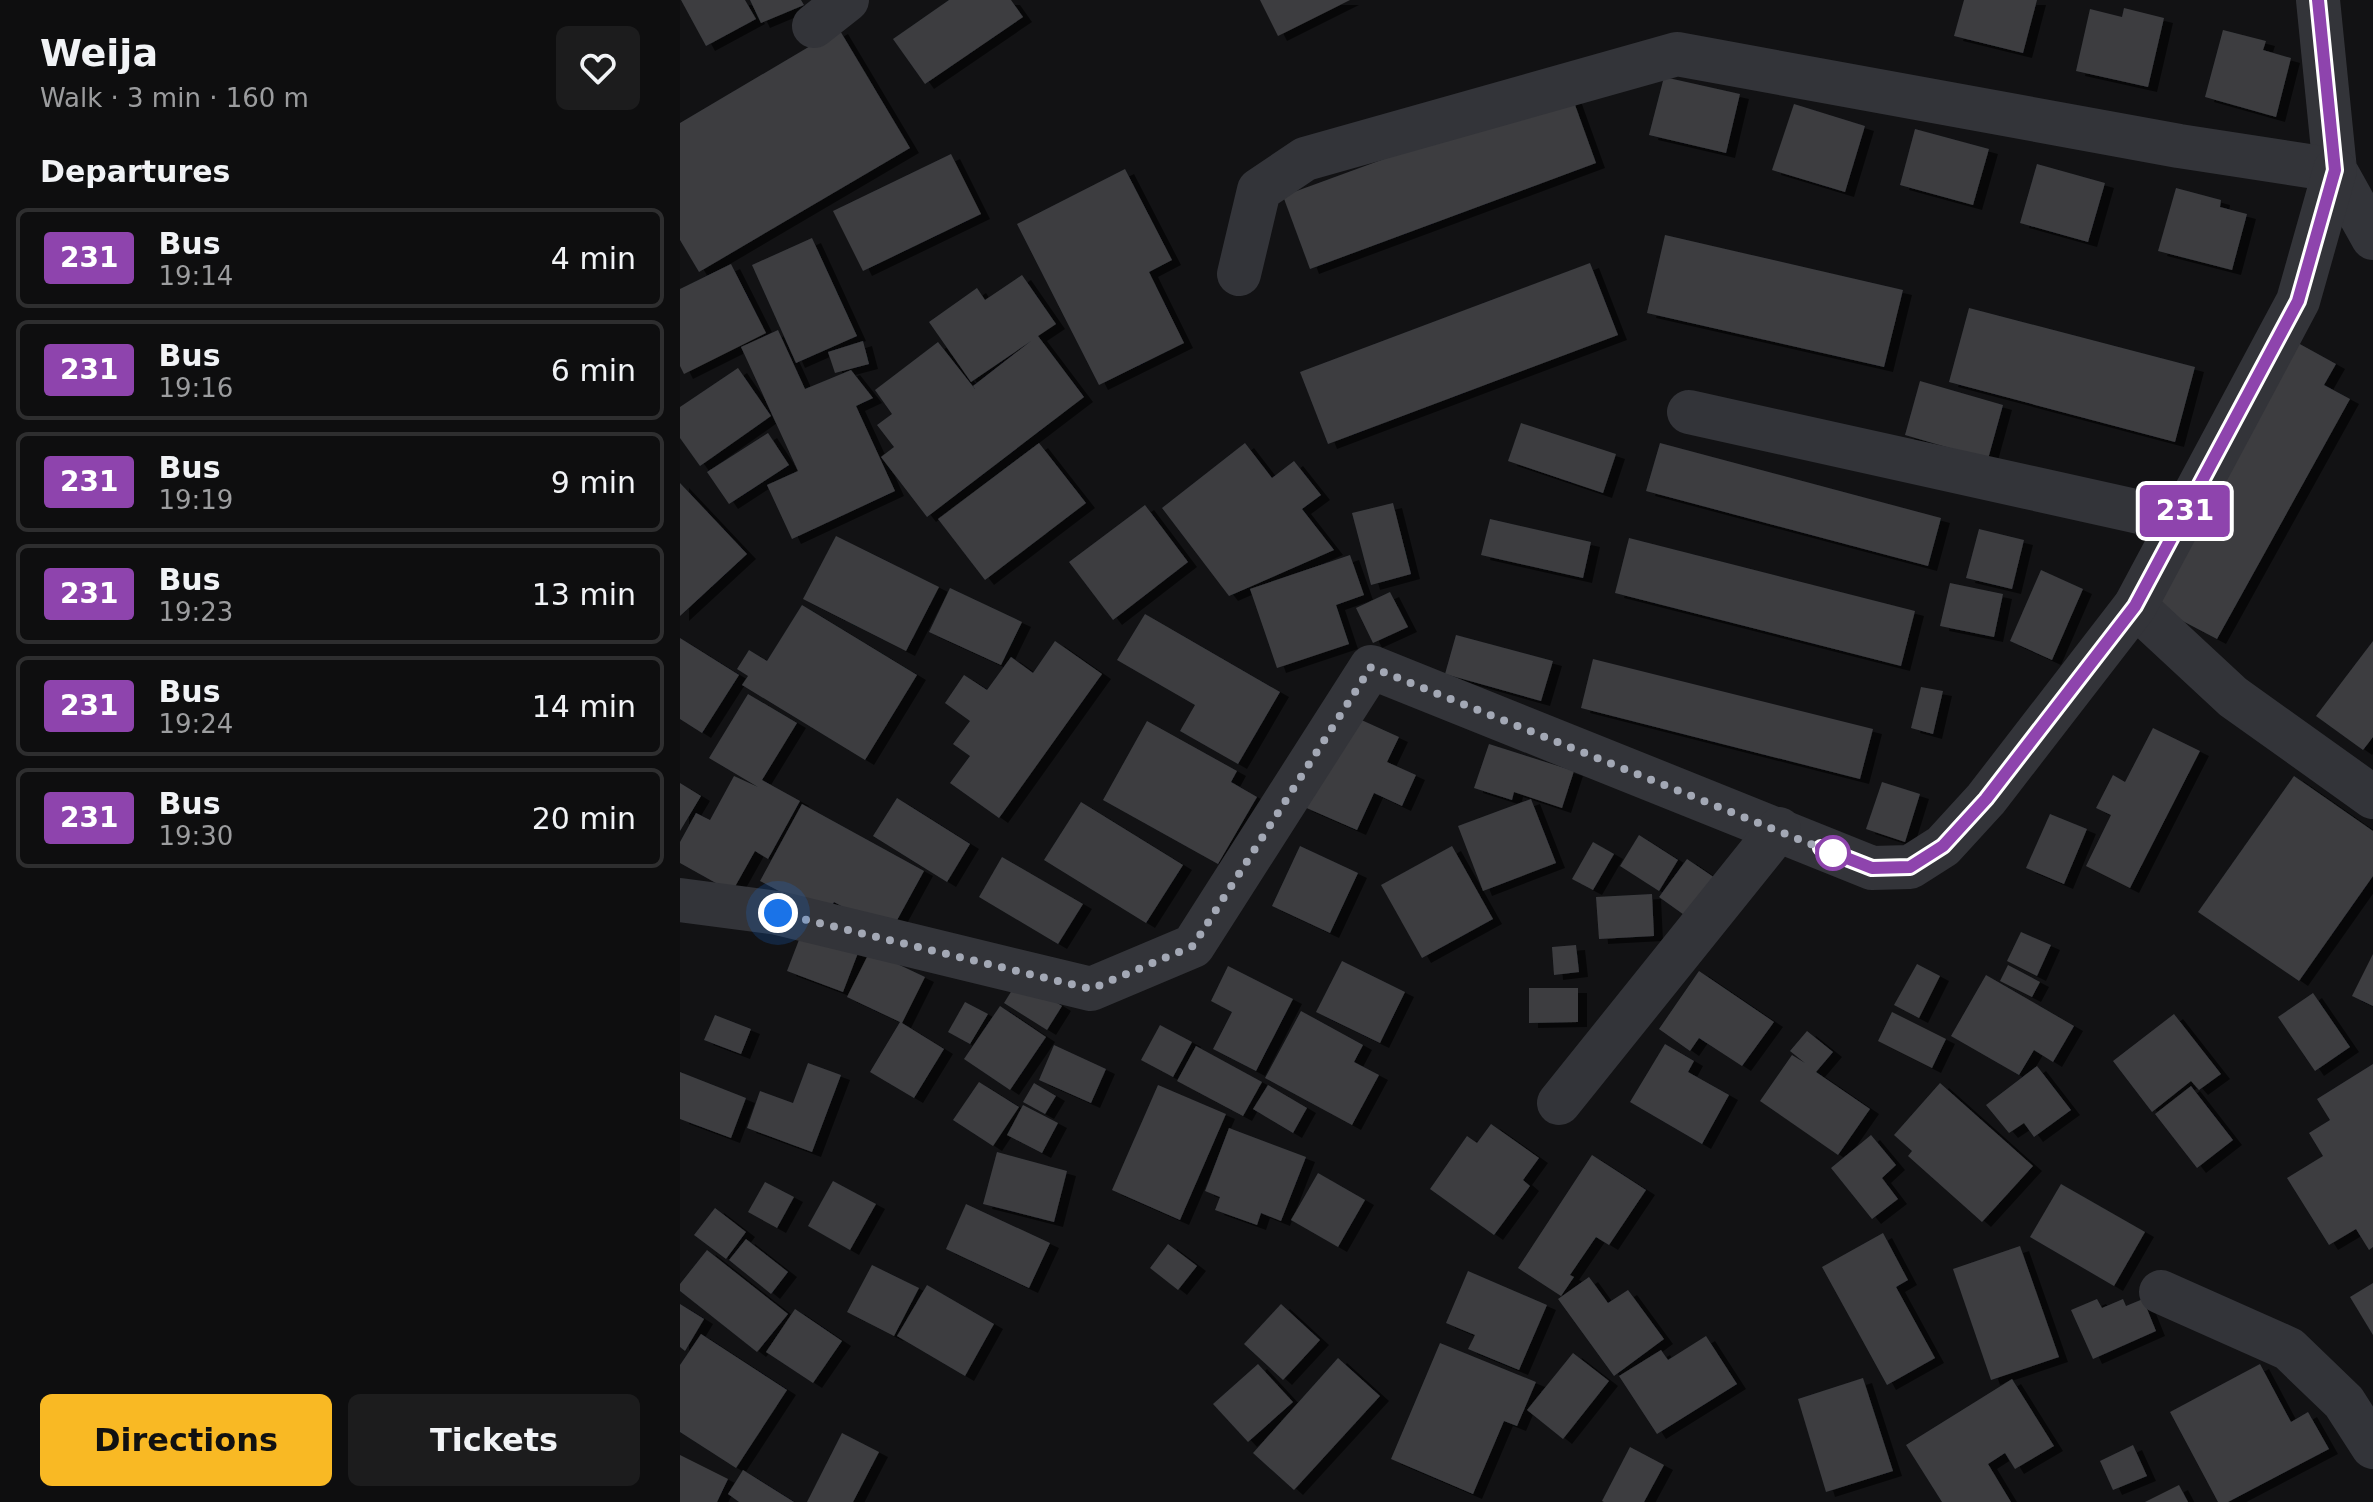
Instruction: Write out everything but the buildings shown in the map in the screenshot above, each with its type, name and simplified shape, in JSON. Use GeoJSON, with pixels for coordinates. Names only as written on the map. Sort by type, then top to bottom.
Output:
{"type":"FeatureCollection","features":[{"type":"Feature","properties":{"kind":"street"},"geometry":{"type":"LineString","coordinates":[[680,900],[778,913],[1091,989],[1193,946],[1371,667],[1872,868],[1910,867],[1943,846],[1986,799],[2135,606],[2298,301],[2335,170],[2318,0]]}},
{"type":"Feature","properties":{"kind":"street"},"geometry":{"type":"LineString","coordinates":[[1239,274],[1259,190],[1305,159],[1677,54],[2179,146],[2335,170]]}},
{"type":"Feature","properties":{"kind":"street"},"geometry":{"type":"LineString","coordinates":[[2335,170],[2373,238]]}},
{"type":"Feature","properties":{"kind":"street"},"geometry":{"type":"LineString","coordinates":[[1689,412],[2180,521]]}},
{"type":"Feature","properties":{"kind":"street"},"geometry":{"type":"LineString","coordinates":[[2135,606],[2233,697],[2373,797]]}},
{"type":"Feature","properties":{"kind":"street"},"geometry":{"type":"LineString","coordinates":[[1559,1103],[1779,829]]}},
{"type":"Feature","properties":{"kind":"street"},"geometry":{"type":"LineString","coordinates":[[2161,1292],[2289,1349],[2344,1402],[2373,1447]]}},
{"type":"Feature","properties":{"kind":"bus line","name":"231"},"geometry":{"type":"LineString","coordinates":[[1821,848],[1872,868],[1910,867],[1943,846],[1986,799],[2135,606],[2298,301],[2335,170],[2318,0]]}},
{"type":"Feature","properties":{"kind":"route"},"geometry":{"type":"LineString","coordinates":[[778,913],[1091,989],[1193,946],[1371,667],[1833,853]]}}]}
